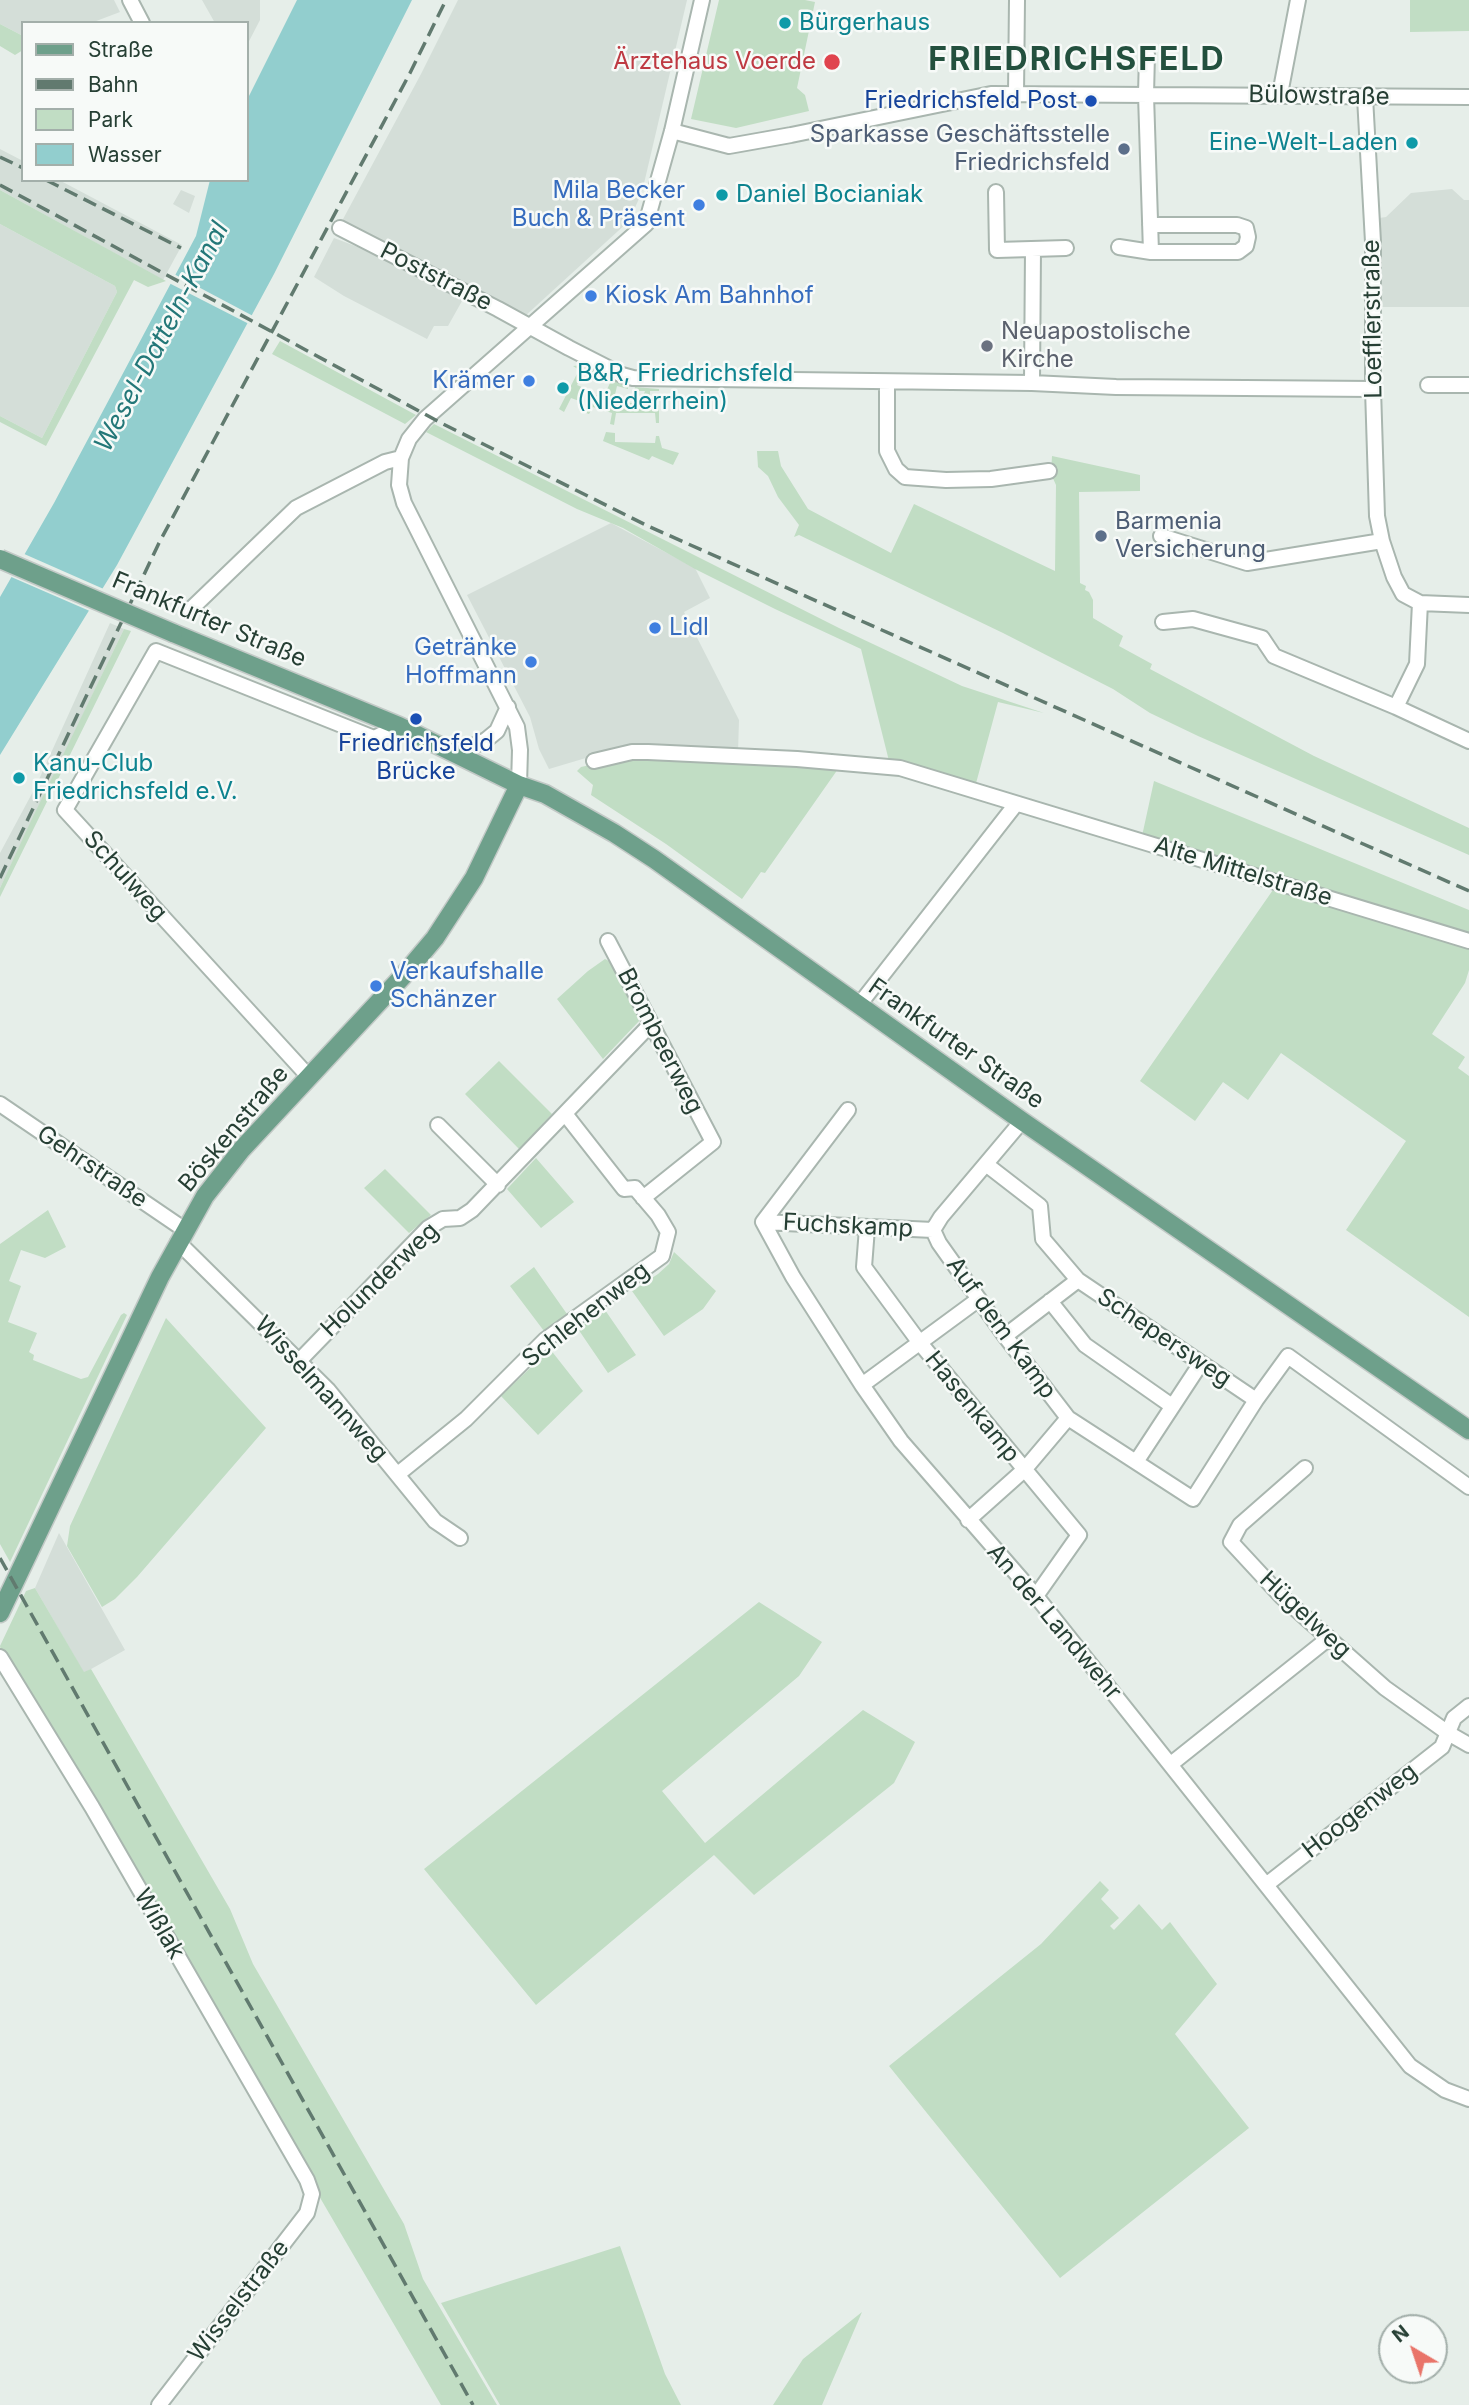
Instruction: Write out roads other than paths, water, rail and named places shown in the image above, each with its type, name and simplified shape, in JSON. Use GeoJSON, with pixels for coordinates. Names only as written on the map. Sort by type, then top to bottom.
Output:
{"type":"FeatureCollection","features":[{"type":"Feature","properties":{"kind":"main road","name":"Frankfurter Straße"},"geometry":{"type":"LineString","coordinates":[[0,559],[399,726],[519,785],[545,794],[624,839],[1022,1121],[1469,1430]]}},
{"type":"Feature","properties":{"kind":"main road","name":"Böskenstraße"},"geometry":{"type":"LineString","coordinates":[[0,1613],[181,1236],[205,1196],[242,1149],[435,938],[474,878],[519,785]]}},
{"type":"Feature","properties":{"kind":"street"},"geometry":{"type":"LineString","coordinates":[[130,0],[141,21]]}},
{"type":"Feature","properties":{"kind":"street"},"geometry":{"type":"LineString","coordinates":[[519,785],[517,727],[404,503],[400,485],[401,458],[409,439],[425,419],[646,224],[672,131],[702,0]]}},
{"type":"Feature","properties":{"kind":"street"},"geometry":{"type":"LineString","coordinates":[[1016,94],[1017,0]]}},
{"type":"Feature","properties":{"kind":"street"},"geometry":{"type":"LineString","coordinates":[[1280,94],[1298,0]]}},
{"type":"Feature","properties":{"kind":"street"},"geometry":{"type":"LineString","coordinates":[[1147,54],[1151,252]]}},
{"type":"Feature","properties":{"kind":"street","name":"Bülowstraße"},"geometry":{"type":"LineString","coordinates":[[672,131],[729,146],[991,93],[1469,97]]}},
{"type":"Feature","properties":{"kind":"street","name":"Loefflerstraße"},"geometry":{"type":"LineString","coordinates":[[1365,97],[1373,242],[1373,389],[1377,516],[1394,577],[1403,594],[1420,603]]}},
{"type":"Feature","properties":{"kind":"street"},"geometry":{"type":"LineString","coordinates":[[996,192],[997,250],[1066,248]]}},
{"type":"Feature","properties":{"kind":"street"},"geometry":{"type":"LineString","coordinates":[[1119,247],[1151,252],[1238,252],[1246,246],[1248,237],[1246,228],[1237,225],[1150,225]]}},
{"type":"Feature","properties":{"kind":"street","name":"Poststraße"},"geometry":{"type":"LineString","coordinates":[[340,228],[622,375],[633,378],[1373,389]]}},
{"type":"Feature","properties":{"kind":"street"},"geometry":{"type":"LineString","coordinates":[[1032,383],[1033,249]]}},
{"type":"Feature","properties":{"kind":"street"},"geometry":{"type":"LineString","coordinates":[[887,382],[887,451],[896,469],[905,477],[991,479],[1049,471]]}},
{"type":"Feature","properties":{"kind":"street"},"geometry":{"type":"LineString","coordinates":[[1428,385],[1469,385]]}},
{"type":"Feature","properties":{"kind":"street"},"geometry":{"type":"LineString","coordinates":[[190,610],[296,508],[384,462],[401,458]]}},
{"type":"Feature","properties":{"kind":"street"},"geometry":{"type":"LineString","coordinates":[[1161,536],[1247,563],[1382,541]]}},
{"type":"Feature","properties":{"kind":"street"},"geometry":{"type":"LineString","coordinates":[[1396,707],[1417,664],[1420,603],[1469,605]]}},
{"type":"Feature","properties":{"kind":"street"},"geometry":{"type":"LineString","coordinates":[[1163,622],[1193,619],[1262,638],[1274,656],[1469,741]]}},
{"type":"Feature","properties":{"kind":"street","name":"Frankfurter Straße"},"geometry":{"type":"LineString","coordinates":[[156,650],[374,738],[399,726]]}},
{"type":"Feature","properties":{"kind":"street","name":"Schulweg"},"geometry":{"type":"LineString","coordinates":[[156,650],[65,810],[309,1077]]}},
{"type":"Feature","properties":{"kind":"street"},"geometry":{"type":"LineString","coordinates":[[451,752],[486,740],[497,731],[508,707]]}},
{"type":"Feature","properties":{"kind":"street","name":"Alte Mittelstraße"},"geometry":{"type":"LineString","coordinates":[[594,761],[632,752],[648,752],[900,768],[1469,941]]}},
{"type":"Feature","properties":{"kind":"street"},"geometry":{"type":"LineString","coordinates":[[859,1004],[1016,804]]}},
{"type":"Feature","properties":{"kind":"street","name":"Brombeerweg"},"geometry":{"type":"LineString","coordinates":[[608,940],[713,1142],[643,1198]]}},
{"type":"Feature","properties":{"kind":"street","name":"Holunderweg"},"geometry":{"type":"LineString","coordinates":[[300,1360],[428,1228],[443,1219],[460,1217],[472,1210],[650,1025]]}},
{"type":"Feature","properties":{"kind":"street","name":"Gehrstraße"},"geometry":{"type":"LineString","coordinates":[[0,1104],[181,1236]]}},
{"type":"Feature","properties":{"kind":"street"},"geometry":{"type":"LineString","coordinates":[[763,1222],[848,1110]]}},
{"type":"Feature","properties":{"kind":"street","name":"Schlehenweg"},"geometry":{"type":"LineString","coordinates":[[398,1474],[466,1419],[545,1340],[662,1256],[668,1232],[658,1215],[635,1188],[624,1189],[566,1115]]}},
{"type":"Feature","properties":{"kind":"street","name":"Auf dem Kamp"},"geometry":{"type":"LineString","coordinates":[[1022,1121],[933,1230],[939,1243],[979,1299],[1069,1419],[1193,1499],[1256,1400]]}},
{"type":"Feature","properties":{"kind":"street"},"geometry":{"type":"LineString","coordinates":[[438,1125],[498,1185]]}},
{"type":"Feature","properties":{"kind":"street"},"geometry":{"type":"LineString","coordinates":[[987,1165],[1040,1206],[1043,1239],[1078,1280]]}},
{"type":"Feature","properties":{"kind":"street","name":"Fuchskamp"},"geometry":{"type":"LineString","coordinates":[[763,1222],[933,1230]]}},
{"type":"Feature","properties":{"kind":"street","name":"An der Landwehr"},"geometry":{"type":"LineString","coordinates":[[763,1222],[793,1277],[901,1441],[1036,1595],[1410,2066],[1445,2090],[1469,2099]]}},
{"type":"Feature","properties":{"kind":"street","name":"Hasenkamp"},"geometry":{"type":"LineString","coordinates":[[867,1228],[864,1266],[920,1343],[1079,1535],[1036,1595]]}},
{"type":"Feature","properties":{"kind":"street","name":"Wisselmannweg"},"geometry":{"type":"LineString","coordinates":[[181,1236],[328,1390],[435,1521],[460,1538]]}},
{"type":"Feature","properties":{"kind":"street","name":"Schepersweg"},"geometry":{"type":"LineString","coordinates":[[1006,1336],[1078,1280],[1256,1400]]}},
{"type":"Feature","properties":{"kind":"street"},"geometry":{"type":"LineString","coordinates":[[862,1385],[979,1299]]}},
{"type":"Feature","properties":{"kind":"street"},"geometry":{"type":"LineString","coordinates":[[1050,1301],[1085,1345],[1172,1406]]}},
{"type":"Feature","properties":{"kind":"street"},"geometry":{"type":"LineString","coordinates":[[1256,1400],[1288,1356],[1469,1487]]}},
{"type":"Feature","properties":{"kind":"street"},"geometry":{"type":"LineString","coordinates":[[1136,1462],[1201,1363]]}},
{"type":"Feature","properties":{"kind":"street","name":"Hasenkamp"},"geometry":{"type":"LineString","coordinates":[[968,1520],[1024,1470],[1069,1419]]}},
{"type":"Feature","properties":{"kind":"street","name":"Hügelweg"},"geometry":{"type":"LineString","coordinates":[[1305,1468],[1240,1525],[1231,1542],[1281,1596],[1385,1688],[1469,1745]]}},
{"type":"Feature","properties":{"kind":"street"},"geometry":{"type":"LineString","coordinates":[[1171,1764],[1329,1638]]}},
{"type":"Feature","properties":{"kind":"street","name":"Wißlak"},"geometry":{"type":"LineString","coordinates":[[0,1657],[97,1814],[307,2180],[312,2194]]}},
{"type":"Feature","properties":{"kind":"street","name":"Hoogenweg"},"geometry":{"type":"LineString","coordinates":[[1266,1885],[1442,1747],[1454,1718],[1469,1706]]}},
{"type":"Feature","properties":{"kind":"street","name":"Wisselstraße"},"geometry":{"type":"LineString","coordinates":[[159,2405],[307,2213],[312,2194]]}},
{"type":"Feature","properties":{"kind":"water","name":"Wesel-Datteln-Kanal"},"geometry":{"type":"Polygon","coordinates":[[[297,0],[412,0],[274,274],[117,565],[0,755],[0,597],[54,503],[196,236],[210,182],[248,182],[248,98],[297,0]]]}},
{"type":"Feature","properties":{"kind":"railway"},"geometry":{"type":"LineString","coordinates":[[0,878],[159,543],[410,73],[446,0]]}},
{"type":"Feature","properties":{"kind":"railway"},"geometry":{"type":"LineString","coordinates":[[0,157],[21,167]]}},
{"type":"Feature","properties":{"kind":"railway"},"geometry":{"type":"LineString","coordinates":[[50,182],[181,248]]}},
{"type":"Feature","properties":{"kind":"railway"},"geometry":{"type":"LineString","coordinates":[[0,185],[443,424],[650,527],[1469,891]]}},
{"type":"Feature","properties":{"kind":"railway"},"geometry":{"type":"LineString","coordinates":[[0,1558],[473,2405]]}},
{"type":"Feature","properties":{"kind":"place","name":"Bürgerhaus"},"geometry":{"type":"Point","coordinates":[785,23]}},
{"type":"Feature","properties":{"kind":"place","name":"Ärztehaus Voerde"},"geometry":{"type":"Point","coordinates":[832,62]}},
{"type":"Feature","properties":{"kind":"place","name":"Friedrichsfeld Post"},"geometry":{"type":"Point","coordinates":[1091,101]}},
{"type":"Feature","properties":{"kind":"place","name":"Eine-Welt-Laden"},"geometry":{"type":"Point","coordinates":[1412,143]}},
{"type":"Feature","properties":{"kind":"place","name":"Sparkasse Geschäftsstelle Friedrichsfeld"},"geometry":{"type":"Point","coordinates":[1124,149]}},
{"type":"Feature","properties":{"kind":"place","name":"Daniel Bocianiak"},"geometry":{"type":"Point","coordinates":[722,195]}},
{"type":"Feature","properties":{"kind":"place","name":"Mila Becker Buch & Präsent"},"geometry":{"type":"Point","coordinates":[699,205]}},
{"type":"Feature","properties":{"kind":"place","name":"Kiosk Am Bahnhof"},"geometry":{"type":"Point","coordinates":[591,296]}},
{"type":"Feature","properties":{"kind":"place","name":"Neuapostolische Kirche"},"geometry":{"type":"Point","coordinates":[987,346]}},
{"type":"Feature","properties":{"kind":"place","name":"Krämer"},"geometry":{"type":"Point","coordinates":[529,381]}},
{"type":"Feature","properties":{"kind":"place","name":"B&R, Friedrichsfeld (Niederrhein)"},"geometry":{"type":"Point","coordinates":[563,388]}},
{"type":"Feature","properties":{"kind":"place","name":"Barmenia Versicherung"},"geometry":{"type":"Point","coordinates":[1101,536]}},
{"type":"Feature","properties":{"kind":"place","name":"Lidl"},"geometry":{"type":"Point","coordinates":[655,628]}},
{"type":"Feature","properties":{"kind":"place","name":"Getränke Hoffmann"},"geometry":{"type":"Point","coordinates":[531,662]}},
{"type":"Feature","properties":{"kind":"place","name":"Friedrichsfeld Brücke"},"geometry":{"type":"Point","coordinates":[416,719]}},
{"type":"Feature","properties":{"kind":"place","name":"Kanu-Club Friedrichsfeld e.V."},"geometry":{"type":"Point","coordinates":[19,778]}},
{"type":"Feature","properties":{"kind":"place","name":"Verkaufshalle Schänzer"},"geometry":{"type":"Point","coordinates":[376,986]}},
{"type":"Feature","properties":{"kind":"district","name":"FRIEDRICHSFELD"},"geometry":{"type":"Point","coordinates":[1077,60]}}]}
